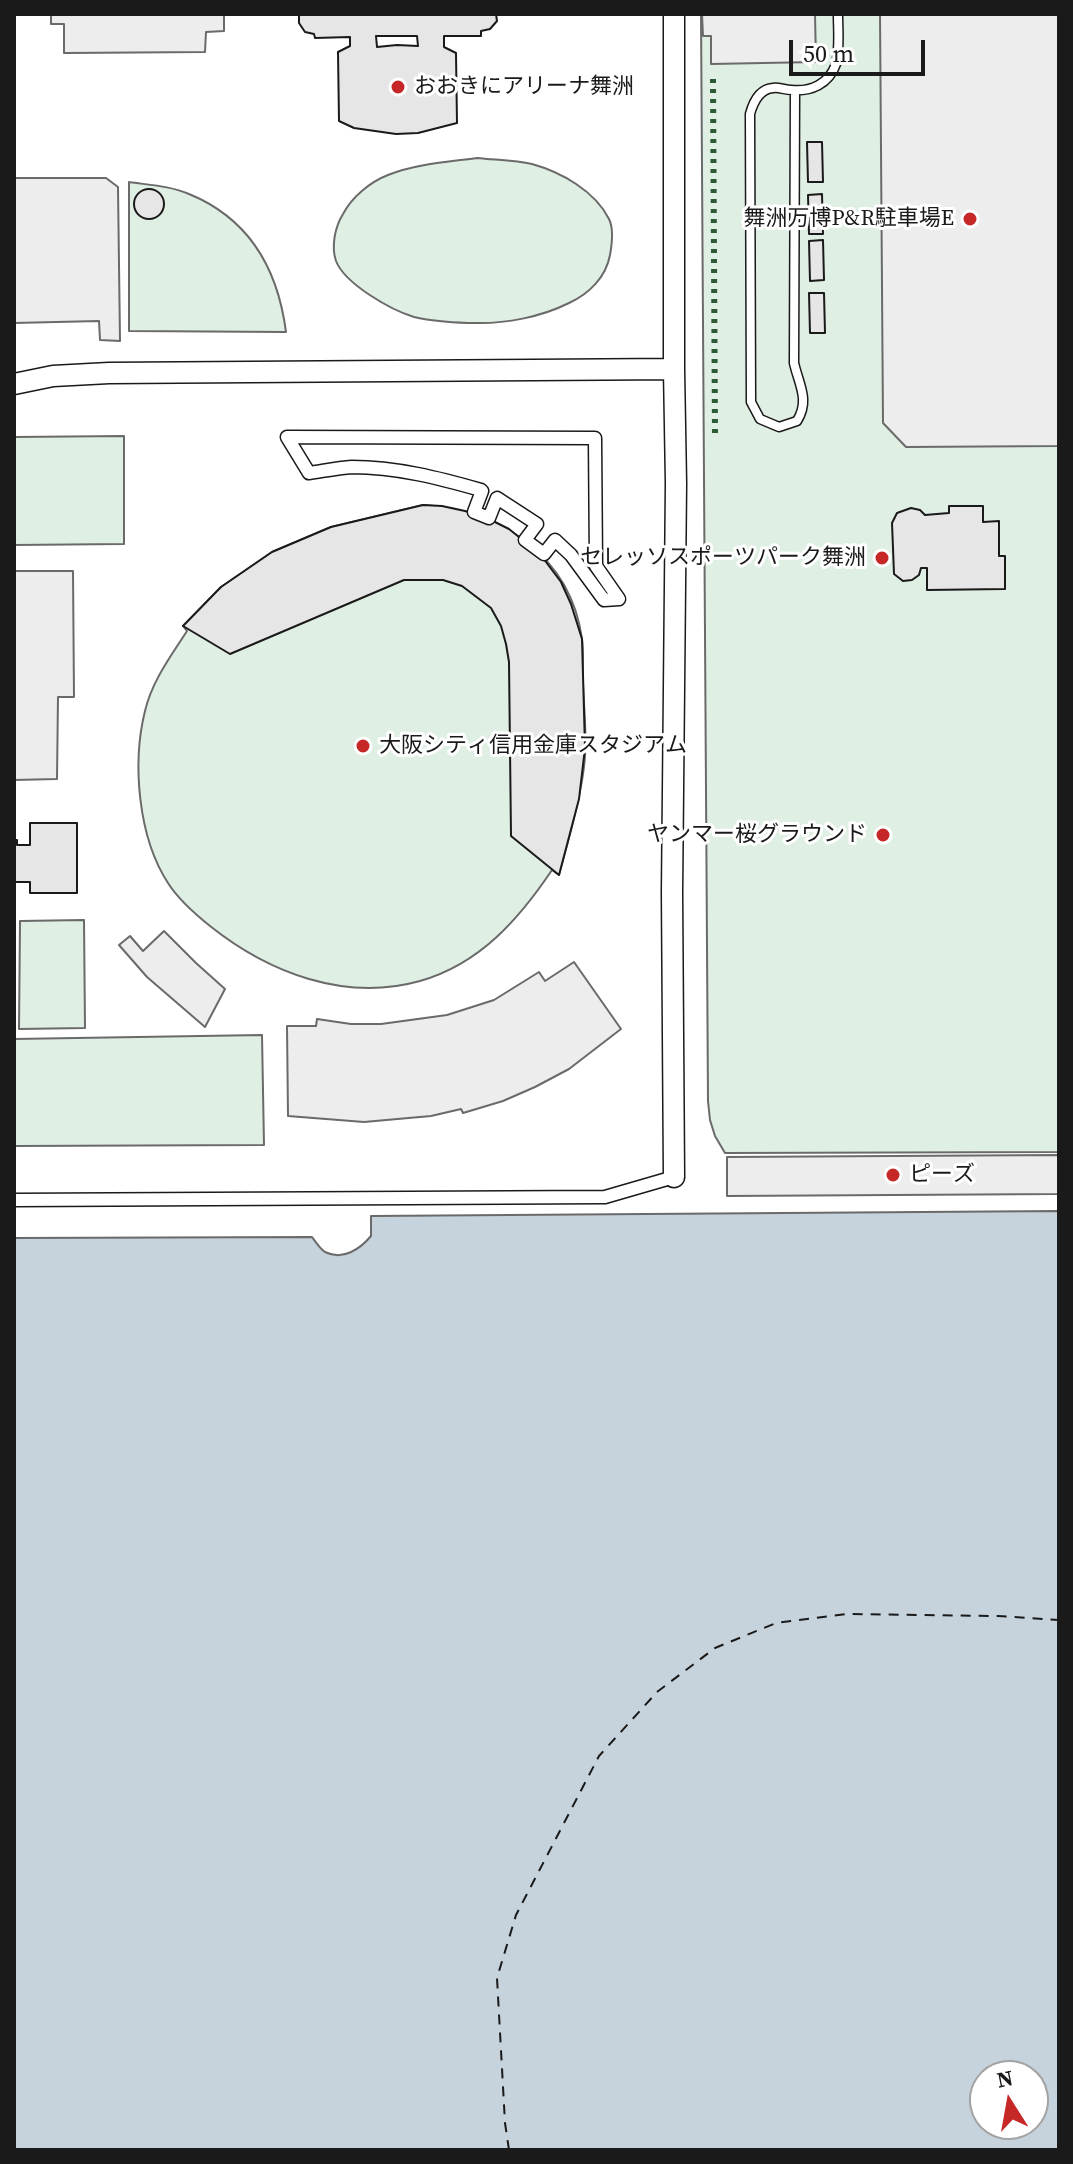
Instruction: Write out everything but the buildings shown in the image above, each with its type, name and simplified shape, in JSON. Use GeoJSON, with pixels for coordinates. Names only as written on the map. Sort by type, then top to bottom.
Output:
{"type":"FeatureCollection","features":[{"type":"Feature","properties":{"kind":"street"},"geometry":{"type":"LineString","coordinates":[[14,1200],[605,1197],[674,1177],[674,14]]}},
{"type":"Feature","properties":{"kind":"street"},"geometry":{"type":"LineString","coordinates":[[14,384],[53,376],[109,373],[674,369]]}},
{"type":"Feature","properties":{"kind":"street"},"geometry":{"type":"LineString","coordinates":[[287,437],[595,438],[596,566],[619,599],[604,600],[571,555],[555,540],[544,554],[525,540],[537,524],[497,498],[489,518],[474,512],[482,491],[437,477],[349,467],[309,473],[287,437]]}},
{"type":"Feature","properties":{"kind":"lane"},"geometry":{"type":"LineString","coordinates":[[795,91],[794,363],[804,392],[804,404],[797,421],[779,427],[760,419],[751,402],[750,114],[756,98],[764,91],[772,88],[810,89],[823,84],[831,75],[838,50],[838,14]]}},
{"type":"Feature","properties":{"kind":"green space","name":"セレッソスポーツパーク舞洲"},"geometry":{"type":"Polygon","coordinates":[[[701,14],[1059,14],[1059,1152],[725,1153],[715,1136],[708,1101],[701,14]]]}},
{"type":"Feature","properties":{"kind":"green space"},"geometry":{"type":"Polygon","coordinates":[[[477,158],[543,168],[576,184],[603,209],[612,227],[610,255],[605,271],[590,290],[558,308],[523,319],[486,323],[444,322],[414,317],[393,309],[359,287],[341,270],[335,255],[336,231],[347,208],[362,191],[381,178],[399,171],[477,158]]]}},
{"type":"Feature","properties":{"kind":"green space"},"geometry":{"type":"Polygon","coordinates":[[[129,182],[167,187],[189,194],[229,217],[257,249],[268,268],[286,332],[129,331],[129,182]]]}},
{"type":"Feature","properties":{"kind":"green space"},"geometry":{"type":"Polygon","coordinates":[[[124,436],[124,544],[14,545],[14,437],[124,436]]]}},
{"type":"Feature","properties":{"kind":"green space","name":"大阪シティ信用金庫スタジアム"},"geometry":{"type":"Polygon","coordinates":[[[423,505],[479,516],[504,528],[527,543],[547,562],[563,584],[575,610],[583,644],[585,739],[581,787],[559,875],[552,870],[526,906],[496,938],[461,963],[420,981],[392,987],[336,985],[283,970],[233,943],[187,906],[172,889],[158,865],[144,822],[139,776],[141,731],[152,689],[187,631],[183,626],[221,587],[272,552],[331,527],[423,505]]]}},
{"type":"Feature","properties":{"kind":"green space"},"geometry":{"type":"Polygon","coordinates":[[[84,920],[85,1028],[19,1029],[20,921],[84,920]]]}},
{"type":"Feature","properties":{"kind":"green space"},"geometry":{"type":"Polygon","coordinates":[[[262,1035],[264,1145],[14,1146],[14,1039],[262,1035]]]}},
{"type":"Feature","properties":{"kind":"shaded area"},"geometry":{"type":"Polygon","coordinates":[[[51,14],[224,14],[224,31],[206,32],[205,52],[64,53],[64,24],[51,24],[51,14]]]}},
{"type":"Feature","properties":{"kind":"shaded area"},"geometry":{"type":"Polygon","coordinates":[[[702,14],[815,14],[816,62],[711,64],[711,36],[703,36],[702,14]]]}},
{"type":"Feature","properties":{"kind":"shaded area","name":"舞洲万博P&R駐車場E"},"geometry":{"type":"Polygon","coordinates":[[[880,14],[1059,14],[1059,446],[906,447],[883,423],[880,14]]]}},
{"type":"Feature","properties":{"kind":"shaded area"},"geometry":{"type":"Polygon","coordinates":[[[14,178],[106,178],[118,187],[120,341],[100,340],[99,321],[14,323],[14,178]]]}},
{"type":"Feature","properties":{"kind":"shaded area"},"geometry":{"type":"Polygon","coordinates":[[[14,571],[73,571],[74,697],[58,697],[57,779],[14,780],[14,571]]]}},
{"type":"Feature","properties":{"kind":"shaded area"},"geometry":{"type":"Polygon","coordinates":[[[164,931],[225,989],[205,1027],[147,977],[119,945],[130,936],[143,951],[164,931]]]}},
{"type":"Feature","properties":{"kind":"shaded area"},"geometry":{"type":"Polygon","coordinates":[[[574,962],[621,1029],[569,1069],[503,1101],[463,1113],[461,1109],[431,1116],[364,1122],[288,1116],[287,1026],[316,1026],[317,1019],[381,1024],[447,1015],[494,1000],[539,972],[545,981],[574,962]]]}},
{"type":"Feature","properties":{"kind":"shaded area","name":"ピーズ"},"geometry":{"type":"Polygon","coordinates":[[[1059,1155],[1059,1194],[727,1196],[727,1157],[1059,1155]]]}},
{"type":"Feature","properties":{"kind":"shaded area"},"geometry":{"type":"Polygon","coordinates":[[[1059,1211],[1059,2150],[14,2150],[14,1238],[312,1237],[325,1252],[338,1255],[356,1249],[371,1236],[371,1216],[1059,1211]]]}},
{"type":"Feature","properties":{"kind":"ferry route"},"geometry":{"type":"LineString","coordinates":[[509,2150],[497,1978],[516,1915],[599,1756],[657,1692],[715,1648],[776,1623],[846,1614],[1059,1620]]}},
{"type":"Feature","properties":{"kind":"hedge"},"geometry":{"type":"LineString","coordinates":[[713,79],[715,434]]}},
{"type":"Feature","properties":{"kind":"place","name":"おおきにアリーナ舞洲"},"geometry":{"type":"Point","coordinates":[398,87]}},
{"type":"Feature","properties":{"kind":"place","name":"舞洲万博P&R駐車場E"},"geometry":{"type":"Point","coordinates":[970,219]}},
{"type":"Feature","properties":{"kind":"place","name":"セレッソスポーツパーク舞洲"},"geometry":{"type":"Point","coordinates":[882,558]}},
{"type":"Feature","properties":{"kind":"place","name":"大阪シティ信用金庫スタジアム"},"geometry":{"type":"Point","coordinates":[363,746]}},
{"type":"Feature","properties":{"kind":"place","name":"ヤンマー桜グラウンド"},"geometry":{"type":"Point","coordinates":[883,835]}},
{"type":"Feature","properties":{"kind":"place","name":"ピーズ"},"geometry":{"type":"Point","coordinates":[893,1175]}}]}
